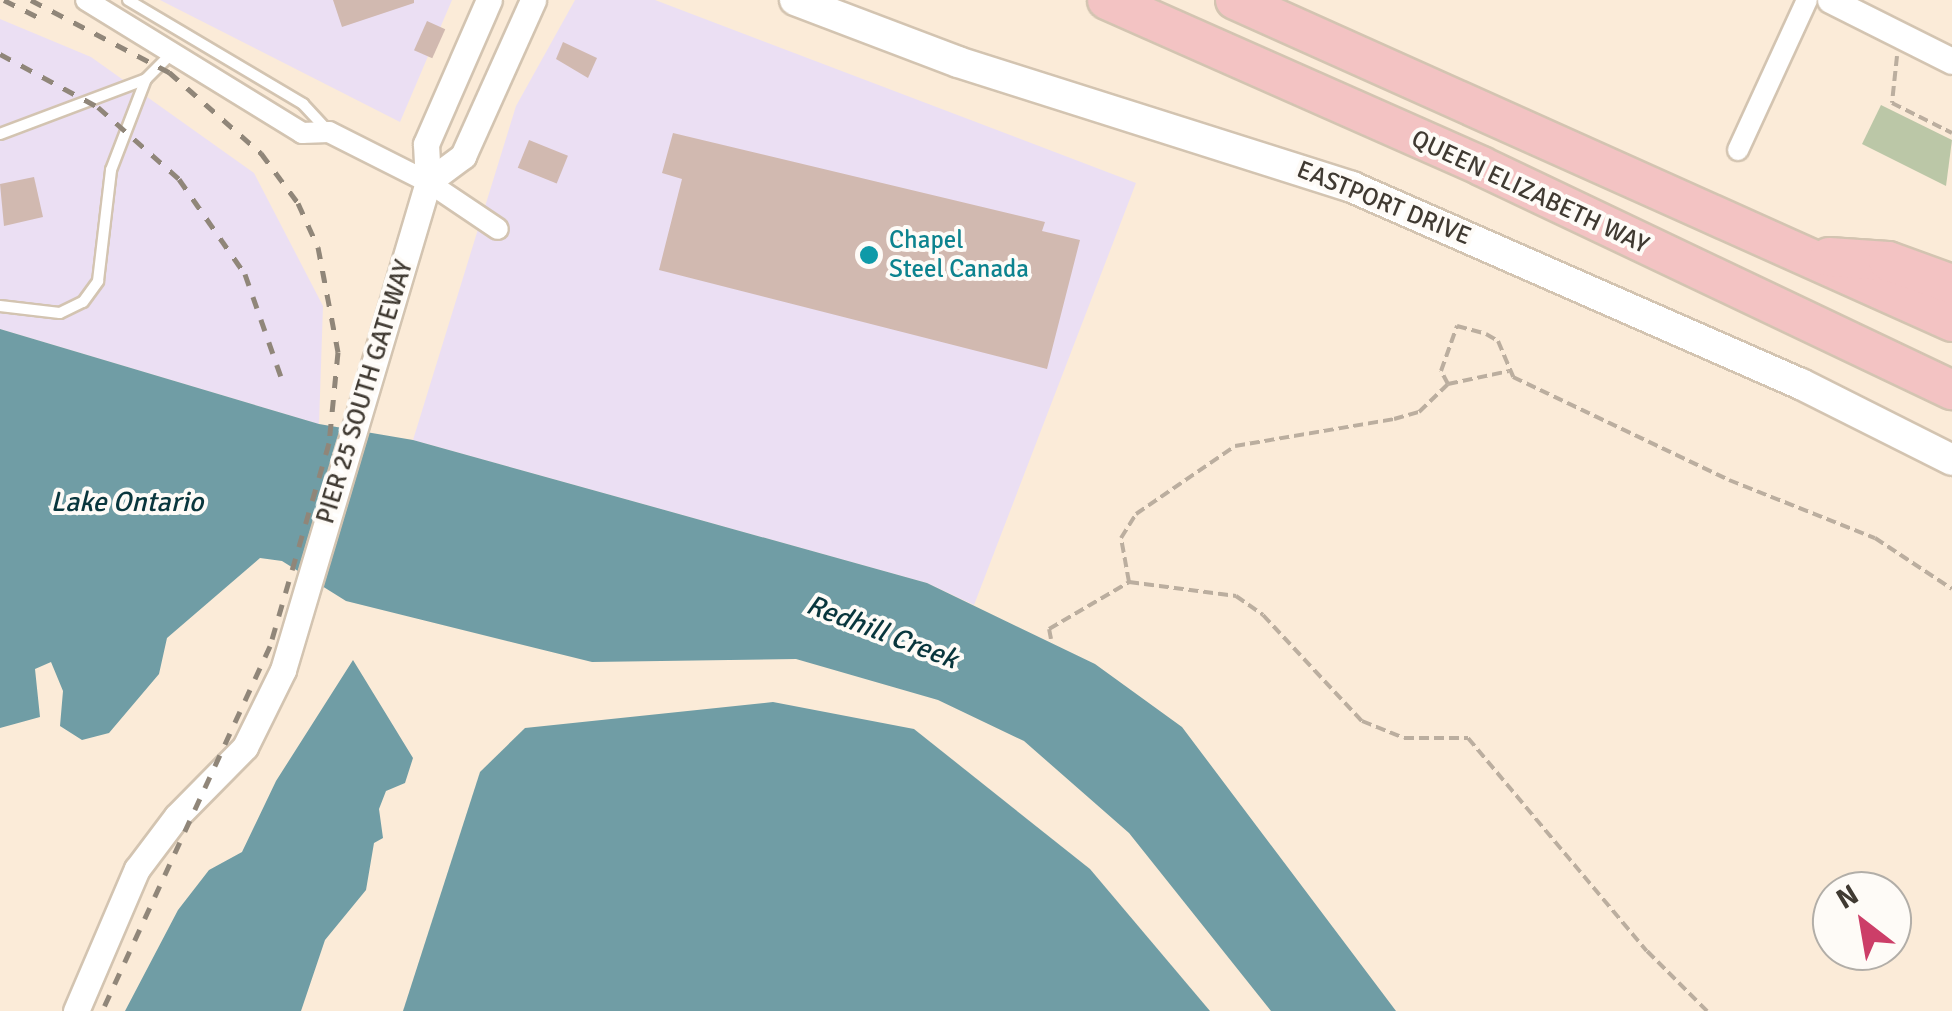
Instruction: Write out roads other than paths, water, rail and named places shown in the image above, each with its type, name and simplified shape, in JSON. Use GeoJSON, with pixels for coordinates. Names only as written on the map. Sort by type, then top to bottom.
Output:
{"type":"FeatureCollection","features":[{"type":"Feature","properties":{"kind":"highway","name":"QUEEN ELIZABETH WAY"},"geometry":{"type":"LineString","coordinates":[[1107,0],[1482,166],[1948,390]]}},
{"type":"Feature","properties":{"kind":"highway"},"geometry":{"type":"LineString","coordinates":[[1235,0],[1952,322]]}},
{"type":"Feature","properties":{"kind":"highway"},"geometry":{"type":"LineString","coordinates":[[1806,256],[1888,261],[1952,284]]}},
{"type":"Feature","properties":{"kind":"main road","name":"EASTPORT DRIVE"},"geometry":{"type":"LineString","coordinates":[[794,0],[958,62],[1352,187],[1767,369],[1952,460]]}},
{"type":"Feature","properties":{"kind":"street"},"geometry":{"type":"LineString","coordinates":[[86,0],[302,133],[329,132],[428,182],[498,229]]}},
{"type":"Feature","properties":{"kind":"street","name":"PIER 25 SOUTH GATEWAY"},"geometry":{"type":"LineString","coordinates":[[76,1011],[145,857],[260,725],[303,602],[428,182],[426,144],[489,0]]}},
{"type":"Feature","properties":{"kind":"street"},"geometry":{"type":"LineString","coordinates":[[428,182],[463,156],[534,0]]}},
{"type":"Feature","properties":{"kind":"street"},"geometry":{"type":"LineString","coordinates":[[1738,150],[1807,0]]}},
{"type":"Feature","properties":{"kind":"street"},"geometry":{"type":"LineString","coordinates":[[1830,0],[1952,61]]}},
{"type":"Feature","properties":{"kind":"lane"},"geometry":{"type":"LineString","coordinates":[[128,0],[303,104],[329,132]]}},
{"type":"Feature","properties":{"kind":"lane"},"geometry":{"type":"LineString","coordinates":[[0,134],[146,78],[174,51]]}},
{"type":"Feature","properties":{"kind":"lane"},"geometry":{"type":"LineString","coordinates":[[0,306],[60,312],[83,302],[98,281],[115,154],[146,78]]}},
{"type":"Feature","properties":{"kind":"water"},"geometry":{"type":"Polygon","coordinates":[[[0,329],[319,424],[413,440],[927,583],[1095,664],[1182,727],[1396,1011],[1271,1011],[1129,833],[1024,741],[938,700],[796,659],[592,662],[346,601],[282,561],[260,558],[167,638],[159,674],[109,733],[82,740],[60,726],[63,691],[51,662],[35,669],[40,717],[0,728],[0,329]]]}},
{"type":"Feature","properties":{"kind":"water"},"geometry":{"type":"Polygon","coordinates":[[[353,660],[413,758],[405,783],[386,791],[379,809],[383,838],[374,843],[366,890],[325,940],[301,1011],[125,1011],[178,910],[209,870],[242,852],[276,781],[353,660]]]}},
{"type":"Feature","properties":{"kind":"water"},"geometry":{"type":"Polygon","coordinates":[[[773,702],[914,729],[1090,869],[1210,1011],[403,1011],[480,772],[525,728],[773,702]]]}},
{"type":"Feature","properties":{"kind":"railway"},"geometry":{"type":"LineString","coordinates":[[4,0],[40,18]]}},
{"type":"Feature","properties":{"kind":"railway"},"geometry":{"type":"LineString","coordinates":[[31,0],[169,72],[261,153],[298,203],[318,247],[338,352],[329,443],[270,646],[102,1011]]}},
{"type":"Feature","properties":{"kind":"railway"},"geometry":{"type":"LineString","coordinates":[[0,54],[98,107],[179,179],[245,274],[281,377]]}},
{"type":"Feature","properties":{"kind":"place","name":"Chapel Steel Canada"},"geometry":{"type":"Point","coordinates":[869,255]}},
{"type":"Feature","properties":{"kind":"water label","name":"Lake Ontario"},"geometry":{"type":"Point","coordinates":[127,502]}},
{"type":"Feature","properties":{"kind":"water label","name":"Redhill Creek"},"geometry":{"type":"Point","coordinates":[882,632]}}]}
